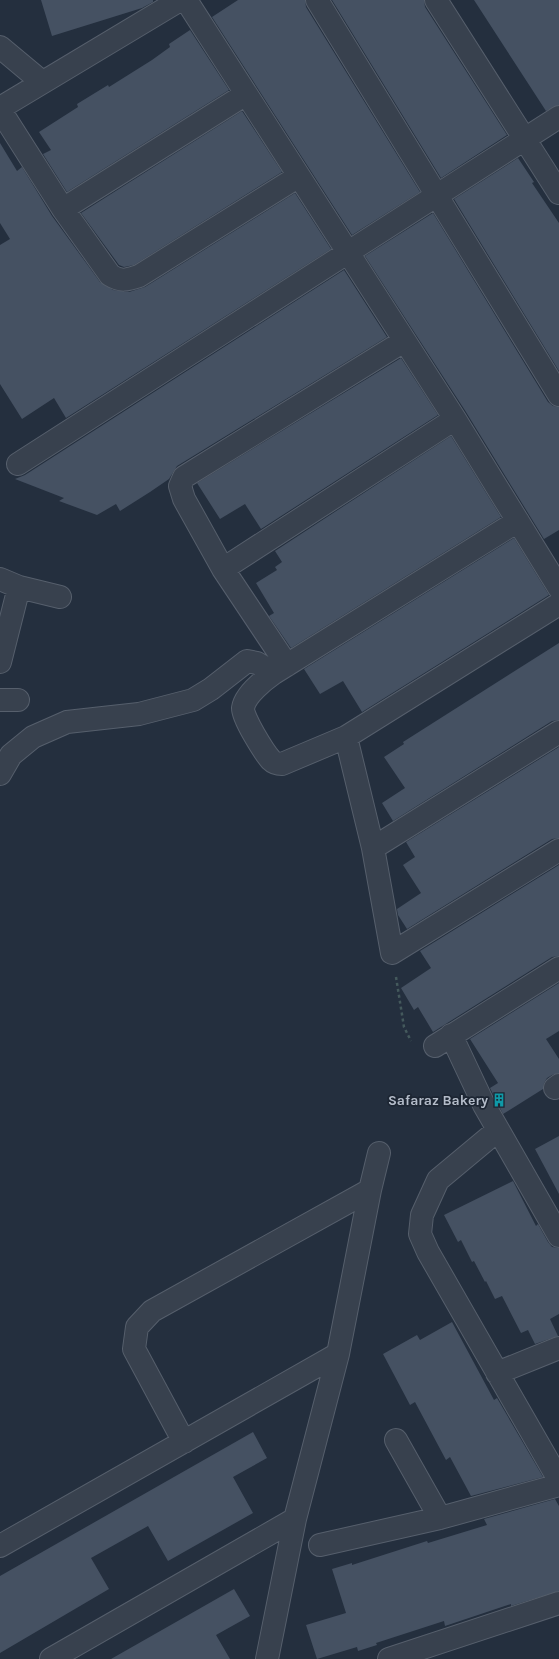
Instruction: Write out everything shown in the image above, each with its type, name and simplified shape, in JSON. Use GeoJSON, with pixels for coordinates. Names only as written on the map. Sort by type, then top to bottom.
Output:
{"type":"FeatureCollection","features":[{"type":"Feature","properties":{"kind":"street"},"geometry":{"type":"LineString","coordinates":[[180,0],[42,82],[0,109],[63,209],[110,275],[117,280],[123,281],[139,276],[299,176]]}},
{"type":"Feature","properties":{"kind":"street"},"geometry":{"type":"LineString","coordinates":[[186,0],[454,419],[559,588]]}},
{"type":"Feature","properties":{"kind":"street"},"geometry":{"type":"LineString","coordinates":[[317,0],[559,395]]}},
{"type":"Feature","properties":{"kind":"street"},"geometry":{"type":"LineString","coordinates":[[436,0],[559,193]]}},
{"type":"Feature","properties":{"kind":"street"},"geometry":{"type":"LineString","coordinates":[[0,47],[42,82]]}},
{"type":"Feature","properties":{"kind":"street"},"geometry":{"type":"LineString","coordinates":[[63,209],[246,94]]}},
{"type":"Feature","properties":{"kind":"street"},"geometry":{"type":"LineString","coordinates":[[18,464],[559,117]]}},
{"type":"Feature","properties":{"kind":"street"},"geometry":{"type":"LineString","coordinates":[[267,679],[223,569],[184,499],[180,486],[184,477],[404,341]]}},
{"type":"Feature","properties":{"kind":"street"},"geometry":{"type":"LineString","coordinates":[[223,569],[454,419]]}},
{"type":"Feature","properties":{"kind":"street"},"geometry":{"type":"LineString","coordinates":[[518,521],[267,679],[243,708],[244,714],[253,732],[270,759],[275,763],[282,764],[346,737],[559,604]]}},
{"type":"Feature","properties":{"kind":"street"},"geometry":{"type":"LineString","coordinates":[[0,662],[10,583],[60,597]]}},
{"type":"Feature","properties":{"kind":"street"},"geometry":{"type":"LineString","coordinates":[[0,774],[11,755],[33,737],[66,722],[139,714],[193,700],[211,689],[247,661],[257,663],[267,679]]}},
{"type":"Feature","properties":{"kind":"street"},"geometry":{"type":"LineString","coordinates":[[373,848],[559,732]]}},
{"type":"Feature","properties":{"kind":"street"},"geometry":{"type":"LineString","coordinates":[[346,737],[373,848],[392,953],[559,850]]}},
{"type":"Feature","properties":{"kind":"street"},"geometry":{"type":"LineString","coordinates":[[559,968],[443,1040],[498,1130],[559,1236]]}},
{"type":"Feature","properties":{"kind":"street"},"geometry":{"type":"LineString","coordinates":[[498,1130],[438,1180],[422,1215],[420,1234],[428,1252],[559,1480]]}},
{"type":"Feature","properties":{"kind":"street"},"geometry":{"type":"LineString","coordinates":[[267,1659],[295,1519],[338,1354],[370,1190],[379,1153]]}},
{"type":"Feature","properties":{"kind":"street"},"geometry":{"type":"LineString","coordinates":[[184,1442],[134,1349],[137,1327],[152,1311],[370,1190]]}},
{"type":"Feature","properties":{"kind":"street"},"geometry":{"type":"LineString","coordinates":[[497,1373],[559,1348]]}},
{"type":"Feature","properties":{"kind":"street"},"geometry":{"type":"LineString","coordinates":[[0,1546],[338,1354]]}},
{"type":"Feature","properties":{"kind":"street"},"geometry":{"type":"LineString","coordinates":[[396,1440],[440,1518]]}},
{"type":"Feature","properties":{"kind":"street"},"geometry":{"type":"LineString","coordinates":[[320,1545],[440,1518],[559,1485]]}},
{"type":"Feature","properties":{"kind":"street"},"geometry":{"type":"LineString","coordinates":[[51,1659],[295,1519]]}},
{"type":"Feature","properties":{"kind":"street"},"geometry":{"type":"LineString","coordinates":[[402,1657],[559,1603]]}},
{"type":"Feature","properties":{"kind":"path"},"geometry":{"type":"LineString","coordinates":[[392,953],[404,1027],[410,1040],[418,1047],[426,1048],[443,1040]]}},
{"type":"Feature","properties":{"kind":"building"},"geometry":{"type":"Polygon","coordinates":[[[41,0],[153,0],[153,2],[142,8],[52,36],[41,0]]]}},
{"type":"Feature","properties":{"kind":"building"},"geometry":{"type":"Polygon","coordinates":[[[238,0],[305,0],[306,7],[420,192],[352,235],[212,17],[238,0]]]}},
{"type":"Feature","properties":{"kind":"building"},"geometry":{"type":"Polygon","coordinates":[[[332,0],[424,0],[425,7],[507,135],[441,178],[332,0]]]}},
{"type":"Feature","properties":{"kind":"building"},"geometry":{"type":"Polygon","coordinates":[[[474,0],[559,0],[559,105],[546,111],[474,0]]]}},
{"type":"Feature","properties":{"kind":"building"},"geometry":{"type":"Polygon","coordinates":[[[190,30],[229,90],[67,192],[43,154],[51,150],[39,132],[78,107],[77,104],[108,85],[109,87],[152,60],[170,47],[169,44],[190,30]]]}},
{"type":"Feature","properties":{"kind":"building"},"geometry":{"type":"Polygon","coordinates":[[[242,111],[282,172],[134,265],[124,267],[119,265],[81,213],[242,111]]]}},
{"type":"Feature","properties":{"kind":"building"},"geometry":{"type":"Polygon","coordinates":[[[0,143],[17,171],[22,167],[52,216],[100,282],[113,290],[129,292],[145,287],[295,193],[331,249],[66,418],[54,398],[22,419],[0,384],[0,245],[10,239],[0,223],[0,143]]]}},
{"type":"Feature","properties":{"kind":"building"},"geometry":{"type":"Polygon","coordinates":[[[518,158],[534,182],[532,183],[559,223],[559,371],[454,199],[518,158]]]}},
{"type":"Feature","properties":{"kind":"building"},"geometry":{"type":"Polygon","coordinates":[[[433,213],[548,402],[553,406],[559,407],[559,530],[544,539],[466,412],[365,256],[433,213]]]}},
{"type":"Feature","properties":{"kind":"building"},"geometry":{"type":"Polygon","coordinates":[[[344,270],[387,337],[177,466],[169,479],[150,492],[120,511],[116,504],[97,515],[59,501],[64,498],[15,479],[25,475],[344,270]]]}},
{"type":"Feature","properties":{"kind":"building"},"geometry":{"type":"Polygon","coordinates":[[[401,358],[438,415],[261,529],[245,504],[220,519],[197,483],[401,358]]]}},
{"type":"Feature","properties":{"kind":"building"},"geometry":{"type":"Polygon","coordinates":[[[451,436],[501,517],[291,648],[269,616],[274,613],[256,583],[277,570],[275,567],[282,562],[275,551],[451,436]]]}},
{"type":"Feature","properties":{"kind":"building"},"geometry":{"type":"Polygon","coordinates":[[[514,538],[549,595],[362,712],[343,681],[320,694],[304,669],[514,538]]]}},
{"type":"Feature","properties":{"kind":"building"},"geometry":{"type":"Polygon","coordinates":[[[559,643],[559,720],[552,721],[393,821],[382,803],[405,788],[384,757],[404,744],[403,742],[559,643]]]}},
{"type":"Feature","properties":{"kind":"building"},"geometry":{"type":"Polygon","coordinates":[[[559,747],[559,838],[552,839],[407,929],[398,915],[397,909],[421,893],[403,865],[415,857],[406,842],[559,747]]]}},
{"type":"Feature","properties":{"kind":"building"},"geometry":{"type":"Polygon","coordinates":[[[559,865],[559,956],[552,957],[433,1032],[418,1007],[414,1010],[401,988],[431,968],[420,951],[559,865]]]}},
{"type":"Feature","properties":{"kind":"building"},"geometry":{"type":"Polygon","coordinates":[[[559,983],[559,1031],[546,1039],[559,1059],[559,1073],[547,1078],[543,1089],[503,1114],[490,1088],[498,1083],[470,1039],[559,983]]]}},
{"type":"Feature","properties":{"kind":"building"},"geometry":{"type":"Polygon","coordinates":[[[559,1136],[559,1194],[535,1149],[559,1136]]]}},
{"type":"Feature","properties":{"kind":"building"},"geometry":{"type":"Polygon","coordinates":[[[513,1181],[536,1226],[538,1224],[552,1247],[559,1248],[559,1314],[550,1319],[558,1336],[535,1344],[528,1330],[521,1333],[502,1296],[495,1299],[474,1261],[472,1262],[461,1240],[458,1242],[444,1215],[513,1181]]]}},
{"type":"Feature","properties":{"kind":"building"},"geometry":{"type":"Polygon","coordinates":[[[452,1322],[494,1400],[497,1398],[543,1477],[471,1496],[450,1457],[446,1460],[415,1402],[410,1405],[383,1354],[417,1335],[420,1340],[452,1322]]]}},
{"type":"Feature","properties":{"kind":"building"},"geometry":{"type":"Polygon","coordinates":[[[253,1432],[267,1458],[233,1477],[253,1513],[168,1561],[148,1526],[91,1558],[109,1589],[0,1653],[0,1576],[253,1432]]]}},
{"type":"Feature","properties":{"kind":"building"},"geometry":{"type":"Polygon","coordinates":[[[555,1499],[559,1506],[559,1591],[511,1606],[511,1604],[445,1626],[444,1621],[376,1643],[377,1645],[358,1651],[357,1647],[317,1659],[306,1625],[346,1613],[332,1569],[352,1563],[352,1565],[427,1541],[428,1543],[487,1525],[484,1519],[555,1499]]]}},
{"type":"Feature","properties":{"kind":"building"},"geometry":{"type":"Polygon","coordinates":[[[234,1589],[250,1616],[216,1635],[230,1659],[111,1659],[234,1589]]]}},
{"type":"Feature","properties":{"kind":"place","name":"Safaraz Bakery"},"geometry":{"type":"Point","coordinates":[499,1100]}}]}
